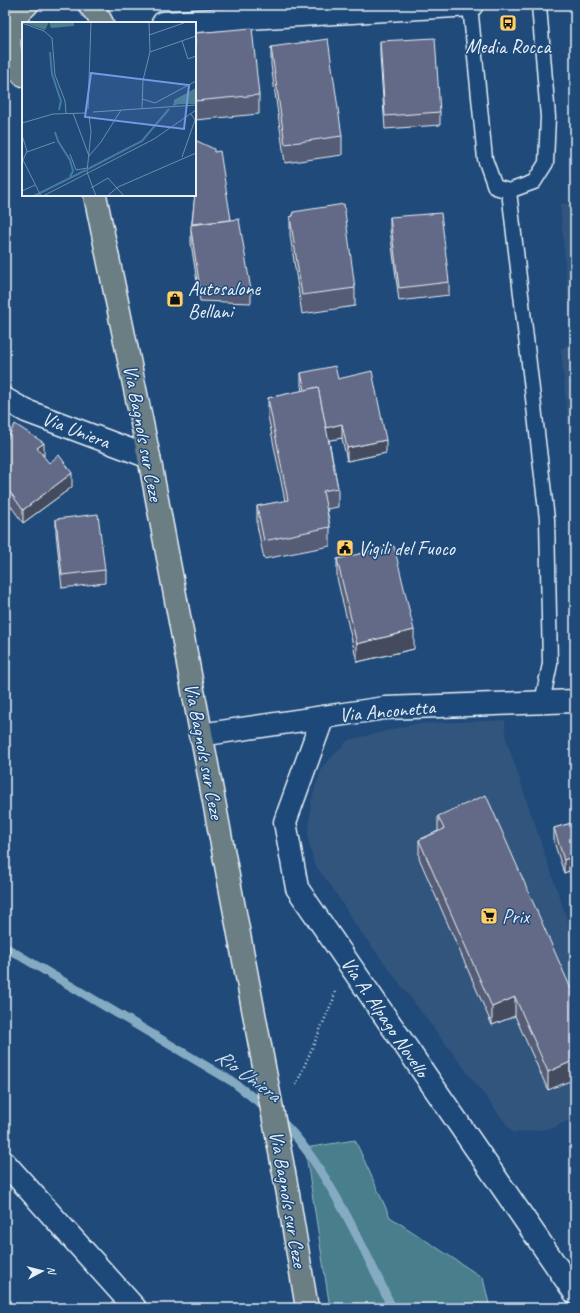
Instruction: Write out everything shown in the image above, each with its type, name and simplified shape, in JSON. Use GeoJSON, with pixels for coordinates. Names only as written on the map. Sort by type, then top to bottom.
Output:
{"type":"FeatureCollection","features":[{"type":"Feature","properties":{"kind":"main road"},"geometry":{"type":"LineString","coordinates":[[22,75],[7,50],[14,21],[22,9],[27,5]]}},
{"type":"Feature","properties":{"kind":"main road"},"geometry":{"type":"LineString","coordinates":[[89,5],[101,22]]}},
{"type":"Feature","properties":{"kind":"main road","name":"Via Bagnols sur Ceze"},"geometry":{"type":"LineString","coordinates":[[96,196],[149,457],[200,735],[288,1194],[307,1308]]}},
{"type":"Feature","properties":{"kind":"street"},"geometry":{"type":"LineString","coordinates":[[181,22],[462,6]]}},
{"type":"Feature","properties":{"kind":"street","name":"Via Uniera"},"geometry":{"type":"LineString","coordinates":[[5,399],[26,410],[149,457]]}},
{"type":"Feature","properties":{"kind":"street","name":"Via Anconetta"},"geometry":{"type":"LineString","coordinates":[[200,735],[385,708],[575,701]]}},
{"type":"Feature","properties":{"kind":"street","name":"Via A. Alpago Novello"},"geometry":{"type":"LineString","coordinates":[[323,717],[285,822],[297,888],[575,1293]]}},
{"type":"Feature","properties":{"kind":"street"},"geometry":{"type":"LineString","coordinates":[[5,1163],[135,1308]]}},
{"type":"Feature","properties":{"kind":"lane"},"geometry":{"type":"LineString","coordinates":[[462,6],[485,159],[495,187],[509,191],[534,182],[546,162],[548,117],[539,5]]}},
{"type":"Feature","properties":{"kind":"lane"},"geometry":{"type":"LineString","coordinates":[[509,191],[547,519],[550,664],[542,702]]}},
{"type":"Feature","properties":{"kind":"shaded area"},"geometry":{"type":"Polygon","coordinates":[[[575,203],[575,502],[561,349],[572,343],[560,204],[575,203]]]}},
{"type":"Feature","properties":{"kind":"shaded area"},"geometry":{"type":"Polygon","coordinates":[[[505,720],[506,739],[575,943],[575,1117],[553,1128],[513,1133],[357,927],[332,887],[314,864],[308,839],[311,801],[322,767],[348,740],[415,724],[505,720]]]}},
{"type":"Feature","properties":{"kind":"green space"},"geometry":{"type":"Polygon","coordinates":[[[355,1140],[390,1217],[483,1278],[490,1308],[330,1308],[305,1148],[355,1140]]]}},
{"type":"Feature","properties":{"kind":"building"},"geometry":{"type":"Polygon","coordinates":[[[252,28],[259,95],[196,101],[196,33],[252,28]]]}},
{"type":"Feature","properties":{"kind":"building"},"geometry":{"type":"Polygon","coordinates":[[[435,38],[440,112],[385,116],[380,41],[435,38]]]}},
{"type":"Feature","properties":{"kind":"building"},"geometry":{"type":"Polygon","coordinates":[[[328,39],[342,136],[285,144],[271,47],[328,39]]]}},
{"type":"Feature","properties":{"kind":"building"},"geometry":{"type":"Polygon","coordinates":[[[197,141],[214,149],[214,152],[220,151],[231,220],[192,224],[195,196],[196,196],[197,141]]]}},
{"type":"Feature","properties":{"kind":"building"},"geometry":{"type":"Polygon","coordinates":[[[344,204],[355,288],[302,295],[290,217],[293,216],[293,212],[344,204]]]}},
{"type":"Feature","properties":{"kind":"building"},"geometry":{"type":"Polygon","coordinates":[[[441,213],[449,282],[399,288],[390,217],[441,213]]]}},
{"type":"Feature","properties":{"kind":"building"},"geometry":{"type":"Polygon","coordinates":[[[239,219],[251,290],[200,288],[191,225],[239,219]]]}},
{"type":"Feature","properties":{"kind":"building"},"geometry":{"type":"Polygon","coordinates":[[[335,366],[338,379],[372,371],[386,440],[347,448],[342,424],[326,428],[318,387],[305,390],[301,373],[335,366]]]}},
{"type":"Feature","properties":{"kind":"building"},"geometry":{"type":"Polygon","coordinates":[[[318,387],[338,488],[323,491],[330,527],[264,541],[257,506],[288,500],[268,398],[318,387]]]}},
{"type":"Feature","properties":{"kind":"building"},"geometry":{"type":"Polygon","coordinates":[[[15,424],[44,443],[37,448],[49,463],[59,455],[72,473],[23,510],[5,485],[5,443],[15,424]]]}},
{"type":"Feature","properties":{"kind":"building"},"geometry":{"type":"Polygon","coordinates":[[[98,514],[105,570],[62,575],[56,519],[98,514]]]}},
{"type":"Feature","properties":{"kind":"building"},"geometry":{"type":"Polygon","coordinates":[[[394,546],[414,630],[357,644],[337,559],[394,546]]]}},
{"type":"Feature","properties":{"kind":"building"},"geometry":{"type":"Polygon","coordinates":[[[486,795],[575,998],[575,1060],[548,1072],[515,997],[492,1007],[419,840],[444,829],[438,816],[486,795]]]}},
{"type":"Feature","properties":{"kind":"building"},"geometry":{"type":"Polygon","coordinates":[[[575,822],[575,876],[569,858],[564,860],[554,828],[575,822]]]}},
{"type":"Feature","properties":{"kind":"waterway","name":"Rio Uniera"},"geometry":{"type":"LineString","coordinates":[[5,947],[233,1082],[269,1110]]}},
{"type":"Feature","properties":{"kind":"waterway","name":"Rio Uniera"},"geometry":{"type":"LineString","coordinates":[[278,1118],[300,1142],[331,1188],[348,1217],[392,1308]]}},
{"type":"Feature","properties":{"kind":"place","name":"Media Rocca"},"geometry":{"type":"Point","coordinates":[508,23]}},
{"type":"Feature","properties":{"kind":"place","name":"Autosalone Bellani"},"geometry":{"type":"Point","coordinates":[175,299]}},
{"type":"Feature","properties":{"kind":"place","name":"Vigili del Fuoco"},"geometry":{"type":"Point","coordinates":[345,548]}},
{"type":"Feature","properties":{"kind":"place","name":"Prix"},"geometry":{"type":"Point","coordinates":[489,916]}}]}
